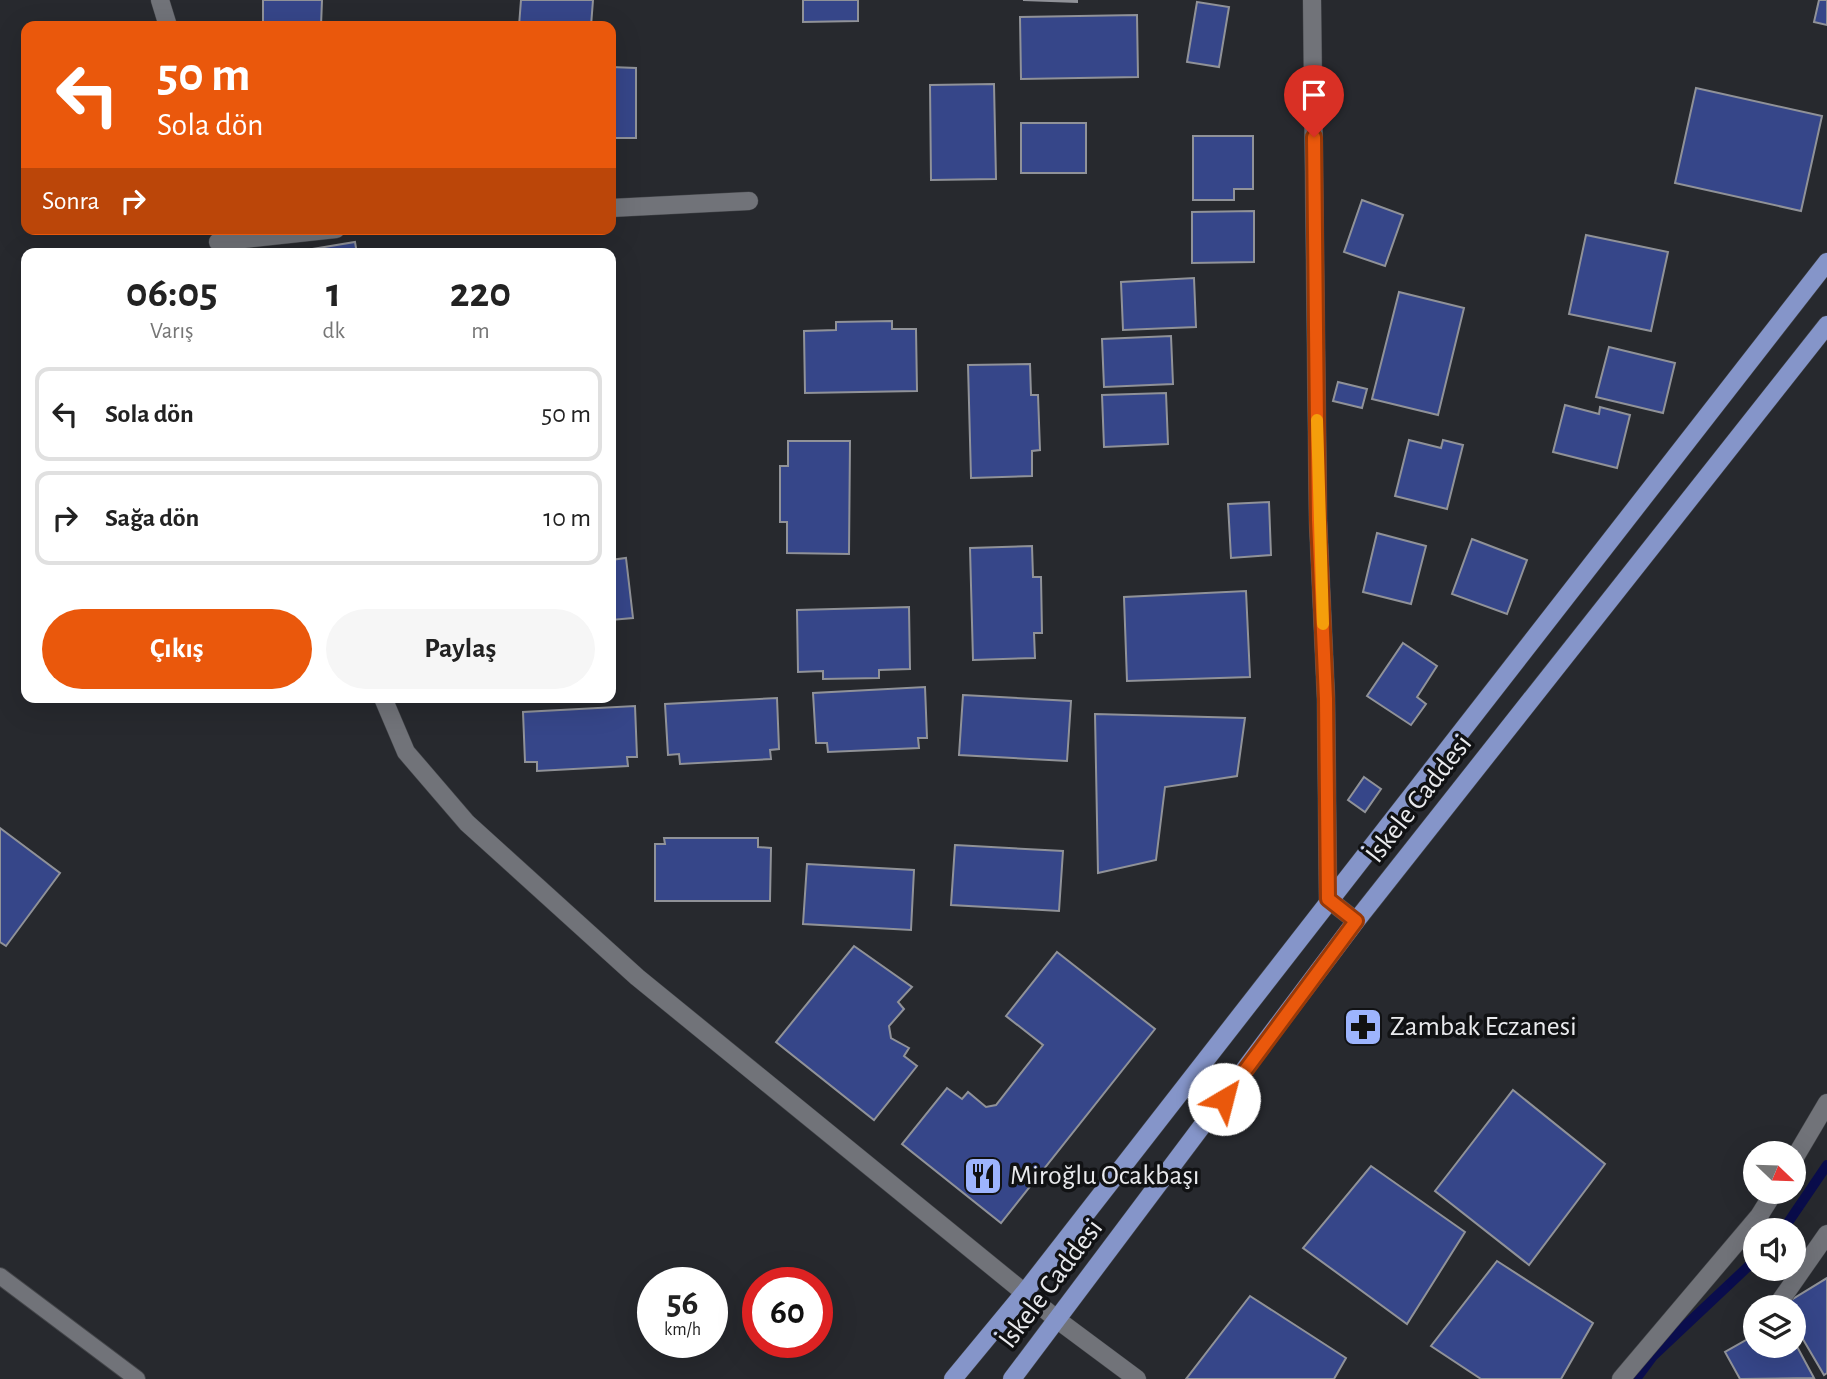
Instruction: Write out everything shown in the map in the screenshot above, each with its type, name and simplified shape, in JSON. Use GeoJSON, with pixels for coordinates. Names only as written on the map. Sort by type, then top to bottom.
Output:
{"type":"FeatureCollection","features":[{"type":"Feature","properties":{"kind":"main road"},"geometry":{"type":"LineString","coordinates":[[953,1379],[1025,1292],[1328,899],[1827,262]]}},
{"type":"Feature","properties":{"kind":"main road","name":"İskele Caddesi"},"geometry":{"type":"LineString","coordinates":[[1012,1379],[1059,1321],[1356,921],[1827,326]]}},
{"type":"Feature","properties":{"kind":"street"},"geometry":{"type":"LineString","coordinates":[[160,0],[166,21]]}},
{"type":"Feature","properties":{"kind":"street"},"geometry":{"type":"LineString","coordinates":[[1312,0],[1318,520],[1326,699],[1328,899],[1356,921]]}},
{"type":"Feature","properties":{"kind":"street"},"geometry":{"type":"LineString","coordinates":[[616,208],[748,201]]}},
{"type":"Feature","properties":{"kind":"street"},"geometry":{"type":"LineString","coordinates":[[218,242],[282,235]]}},
{"type":"Feature","properties":{"kind":"street"},"geometry":{"type":"LineString","coordinates":[[385,703],[406,752],[467,823],[637,977],[1059,1321],[1137,1379]]}},
{"type":"Feature","properties":{"kind":"street"},"geometry":{"type":"LineString","coordinates":[[1804,1141],[1827,1103]]}},
{"type":"Feature","properties":{"kind":"street"},"geometry":{"type":"LineString","coordinates":[[1621,1379],[1766,1204]]}},
{"type":"Feature","properties":{"kind":"street"},"geometry":{"type":"LineString","coordinates":[[1784,1295],[1827,1234]]}},
{"type":"Feature","properties":{"kind":"lane"},"geometry":{"type":"LineString","coordinates":[[0,1276],[136,1379]]}},
{"type":"Feature","properties":{"kind":"building"},"geometry":{"type":"Polygon","coordinates":[[[263,0],[322,0],[321,21],[263,21],[263,0]]]}},
{"type":"Feature","properties":{"kind":"building"},"geometry":{"type":"Polygon","coordinates":[[[521,0],[593,0],[591,21],[519,21],[521,0]]]}},
{"type":"Feature","properties":{"kind":"building"},"geometry":{"type":"Polygon","coordinates":[[[803,0],[858,0],[858,21],[803,22],[803,0]]]}},
{"type":"Feature","properties":{"kind":"building"},"geometry":{"type":"Polygon","coordinates":[[[1023,0],[1077,0],[1077,2],[1023,0]]]}},
{"type":"Feature","properties":{"kind":"building"},"geometry":{"type":"Polygon","coordinates":[[[1819,0],[1827,0],[1827,25],[1814,22],[1819,0]]]}},
{"type":"Feature","properties":{"kind":"building"},"geometry":{"type":"Polygon","coordinates":[[[1197,2],[1229,7],[1219,67],[1187,62],[1197,2]]]}},
{"type":"Feature","properties":{"kind":"building"},"geometry":{"type":"Polygon","coordinates":[[[1137,15],[1138,77],[1021,79],[1020,17],[1137,15]]]}},
{"type":"Feature","properties":{"kind":"building"},"geometry":{"type":"Polygon","coordinates":[[[616,67],[636,68],[636,138],[616,138],[616,67]]]}},
{"type":"Feature","properties":{"kind":"building"},"geometry":{"type":"Polygon","coordinates":[[[994,84],[996,179],[931,180],[930,85],[994,84]]]}},
{"type":"Feature","properties":{"kind":"building"},"geometry":{"type":"Polygon","coordinates":[[[1696,88],[1822,116],[1801,211],[1675,183],[1696,88]]]}},
{"type":"Feature","properties":{"kind":"building"},"geometry":{"type":"Polygon","coordinates":[[[1021,123],[1086,123],[1086,173],[1021,173],[1021,123]]]}},
{"type":"Feature","properties":{"kind":"building"},"geometry":{"type":"Polygon","coordinates":[[[1193,136],[1253,136],[1253,189],[1234,189],[1234,200],[1193,200],[1193,136]]]}},
{"type":"Feature","properties":{"kind":"building"},"geometry":{"type":"Polygon","coordinates":[[[1362,200],[1403,215],[1385,266],[1344,252],[1362,200]]]}},
{"type":"Feature","properties":{"kind":"building"},"geometry":{"type":"Polygon","coordinates":[[[1254,211],[1254,262],[1192,263],[1192,212],[1254,211]]]}},
{"type":"Feature","properties":{"kind":"building"},"geometry":{"type":"Polygon","coordinates":[[[1586,235],[1668,252],[1651,331],[1569,314],[1586,235]]]}},
{"type":"Feature","properties":{"kind":"building"},"geometry":{"type":"Polygon","coordinates":[[[355,242],[356,248],[318,248],[355,242]]]}},
{"type":"Feature","properties":{"kind":"building"},"geometry":{"type":"Polygon","coordinates":[[[1194,278],[1196,327],[1123,330],[1121,282],[1194,278]]]}},
{"type":"Feature","properties":{"kind":"building"},"geometry":{"type":"Polygon","coordinates":[[[1399,292],[1464,308],[1438,415],[1372,399],[1399,292]]]}},
{"type":"Feature","properties":{"kind":"building"},"geometry":{"type":"Polygon","coordinates":[[[892,321],[892,329],[916,329],[917,391],[805,393],[804,331],[836,330],[836,322],[892,321]]]}},
{"type":"Feature","properties":{"kind":"building"},"geometry":{"type":"Polygon","coordinates":[[[1171,336],[1173,384],[1104,387],[1102,339],[1171,336]]]}},
{"type":"Feature","properties":{"kind":"building"},"geometry":{"type":"Polygon","coordinates":[[[1609,347],[1675,363],[1663,413],[1596,397],[1609,347]]]}},
{"type":"Feature","properties":{"kind":"building"},"geometry":{"type":"Polygon","coordinates":[[[1030,364],[1031,395],[1038,395],[1040,450],[1032,451],[1032,476],[971,478],[968,365],[1030,364]]]}},
{"type":"Feature","properties":{"kind":"building"},"geometry":{"type":"Polygon","coordinates":[[[1338,382],[1367,389],[1362,408],[1333,401],[1338,382]]]}},
{"type":"Feature","properties":{"kind":"building"},"geometry":{"type":"Polygon","coordinates":[[[1166,393],[1168,444],[1104,447],[1102,395],[1166,393]]]}},
{"type":"Feature","properties":{"kind":"building"},"geometry":{"type":"Polygon","coordinates":[[[1565,405],[1599,414],[1600,407],[1630,415],[1617,468],[1553,452],[1565,405]]]}},
{"type":"Feature","properties":{"kind":"building"},"geometry":{"type":"Polygon","coordinates":[[[1409,440],[1441,448],[1443,440],[1463,445],[1447,509],[1395,496],[1409,440]]]}},
{"type":"Feature","properties":{"kind":"building"},"geometry":{"type":"Polygon","coordinates":[[[788,441],[850,441],[849,554],[787,553],[787,522],[780,522],[780,466],[788,466],[788,441]]]}},
{"type":"Feature","properties":{"kind":"building"},"geometry":{"type":"Polygon","coordinates":[[[1269,502],[1271,555],[1231,558],[1228,504],[1269,502]]]}},
{"type":"Feature","properties":{"kind":"building"},"geometry":{"type":"Polygon","coordinates":[[[1377,533],[1426,546],[1411,604],[1363,592],[1377,533]]]}},
{"type":"Feature","properties":{"kind":"building"},"geometry":{"type":"Polygon","coordinates":[[[1472,539],[1527,560],[1507,614],[1452,594],[1472,539]]]}},
{"type":"Feature","properties":{"kind":"building"},"geometry":{"type":"Polygon","coordinates":[[[1032,546],[1033,577],[1041,577],[1042,633],[1034,633],[1035,658],[973,660],[970,548],[1032,546]]]}},
{"type":"Feature","properties":{"kind":"building"},"geometry":{"type":"Polygon","coordinates":[[[626,558],[633,618],[616,620],[616,559],[626,558]]]}},
{"type":"Feature","properties":{"kind":"building"},"geometry":{"type":"Polygon","coordinates":[[[1246,591],[1250,677],[1127,681],[1124,597],[1246,591]]]}},
{"type":"Feature","properties":{"kind":"building"},"geometry":{"type":"Polygon","coordinates":[[[909,607],[910,669],[879,670],[879,678],[823,679],[823,671],[798,672],[797,610],[909,607]]]}},
{"type":"Feature","properties":{"kind":"building"},"geometry":{"type":"Polygon","coordinates":[[[1403,643],[1437,666],[1417,697],[1426,704],[1411,725],[1367,696],[1403,643]]]}},
{"type":"Feature","properties":{"kind":"building"},"geometry":{"type":"Polygon","coordinates":[[[925,687],[927,738],[918,738],[919,748],[828,752],[827,743],[816,743],[813,693],[925,687]]]}},
{"type":"Feature","properties":{"kind":"building"},"geometry":{"type":"Polygon","coordinates":[[[963,695],[1071,701],[1067,761],[959,755],[963,695]]]}},
{"type":"Feature","properties":{"kind":"building"},"geometry":{"type":"Polygon","coordinates":[[[777,698],[779,749],[770,750],[771,759],[680,764],[679,754],[668,755],[665,704],[777,698]]]}},
{"type":"Feature","properties":{"kind":"building"},"geometry":{"type":"Polygon","coordinates":[[[635,706],[637,757],[627,757],[628,766],[537,771],[537,762],[525,762],[523,712],[635,706]]]}},
{"type":"Feature","properties":{"kind":"building"},"geometry":{"type":"Polygon","coordinates":[[[1095,714],[1245,718],[1237,776],[1165,787],[1156,860],[1098,873],[1095,714]]]}},
{"type":"Feature","properties":{"kind":"building"},"geometry":{"type":"Polygon","coordinates":[[[1364,777],[1381,789],[1365,812],[1348,800],[1364,777]]]}},
{"type":"Feature","properties":{"kind":"building"},"geometry":{"type":"Polygon","coordinates":[[[0,828],[60,873],[6,946],[0,942],[0,828]]]}},
{"type":"Feature","properties":{"kind":"building"},"geometry":{"type":"Polygon","coordinates":[[[664,838],[758,838],[758,847],[771,848],[770,901],[655,901],[655,844],[665,844],[664,838]]]}},
{"type":"Feature","properties":{"kind":"building"},"geometry":{"type":"Polygon","coordinates":[[[955,845],[1063,851],[1059,911],[951,905],[955,845]]]}},
{"type":"Feature","properties":{"kind":"building"},"geometry":{"type":"Polygon","coordinates":[[[807,864],[914,870],[911,930],[803,924],[807,864]]]}},
{"type":"Feature","properties":{"kind":"building"},"geometry":{"type":"Polygon","coordinates":[[[854,946],[912,987],[898,1002],[904,1009],[889,1026],[891,1038],[909,1048],[904,1056],[917,1066],[874,1120],[776,1042],[854,946]]]}},
{"type":"Feature","properties":{"kind":"building"},"geometry":{"type":"Polygon","coordinates":[[[1057,952],[1155,1029],[1001,1223],[902,1144],[947,1088],[962,1099],[968,1092],[986,1107],[996,1105],[1043,1045],[1006,1016],[1057,952]]]}},
{"type":"Feature","properties":{"kind":"building"},"geometry":{"type":"Polygon","coordinates":[[[1513,1090],[1605,1164],[1529,1265],[1435,1191],[1513,1090]]]}},
{"type":"Feature","properties":{"kind":"building"},"geometry":{"type":"Polygon","coordinates":[[[1371,1166],[1465,1232],[1407,1324],[1303,1248],[1371,1166]]]}},
{"type":"Feature","properties":{"kind":"building"},"geometry":{"type":"Polygon","coordinates":[[[1497,1261],[1593,1323],[1561,1379],[1481,1379],[1431,1346],[1497,1261]]]}},
{"type":"Feature","properties":{"kind":"building"},"geometry":{"type":"Polygon","coordinates":[[[1827,1278],[1827,1373],[1824,1375],[1806,1344],[1806,1295],[1799,1295],[1827,1278]]]}},
{"type":"Feature","properties":{"kind":"building"},"geometry":{"type":"Polygon","coordinates":[[[1250,1296],[1346,1358],[1334,1379],[1186,1379],[1250,1296]]]}},
{"type":"Feature","properties":{"kind":"building"},"geometry":{"type":"Polygon","coordinates":[[[1743,1342],[1743,1358],[1803,1358],[1814,1378],[1740,1379],[1725,1352],[1743,1342]]]}},
{"type":"Feature","properties":{"kind":"waterway"},"geometry":{"type":"LineString","coordinates":[[1791,1218],[1827,1165]]}},
{"type":"Feature","properties":{"kind":"waterway"},"geometry":{"type":"LineString","coordinates":[[1636,1379],[1653,1356],[1743,1271]]}},
{"type":"Feature","properties":{"kind":"slow traffic"},"geometry":{"type":"LineString","coordinates":[[1317,420],[1323,624]]}},
{"type":"Feature","properties":{"kind":"place","name":"Zambak Eczanesi"},"geometry":{"type":"Point","coordinates":[1363,1027]}},
{"type":"Feature","properties":{"kind":"place","name":"Miroğlu Ocakbaşı"},"geometry":{"type":"Point","coordinates":[983,1176]}},
{"type":"Feature","properties":{"kind":"route"},"geometry":{"type":"LineString","coordinates":[[1224,1099],[1356,921],[1328,899],[1326,699],[1318,520],[1314,137]]}}]}
